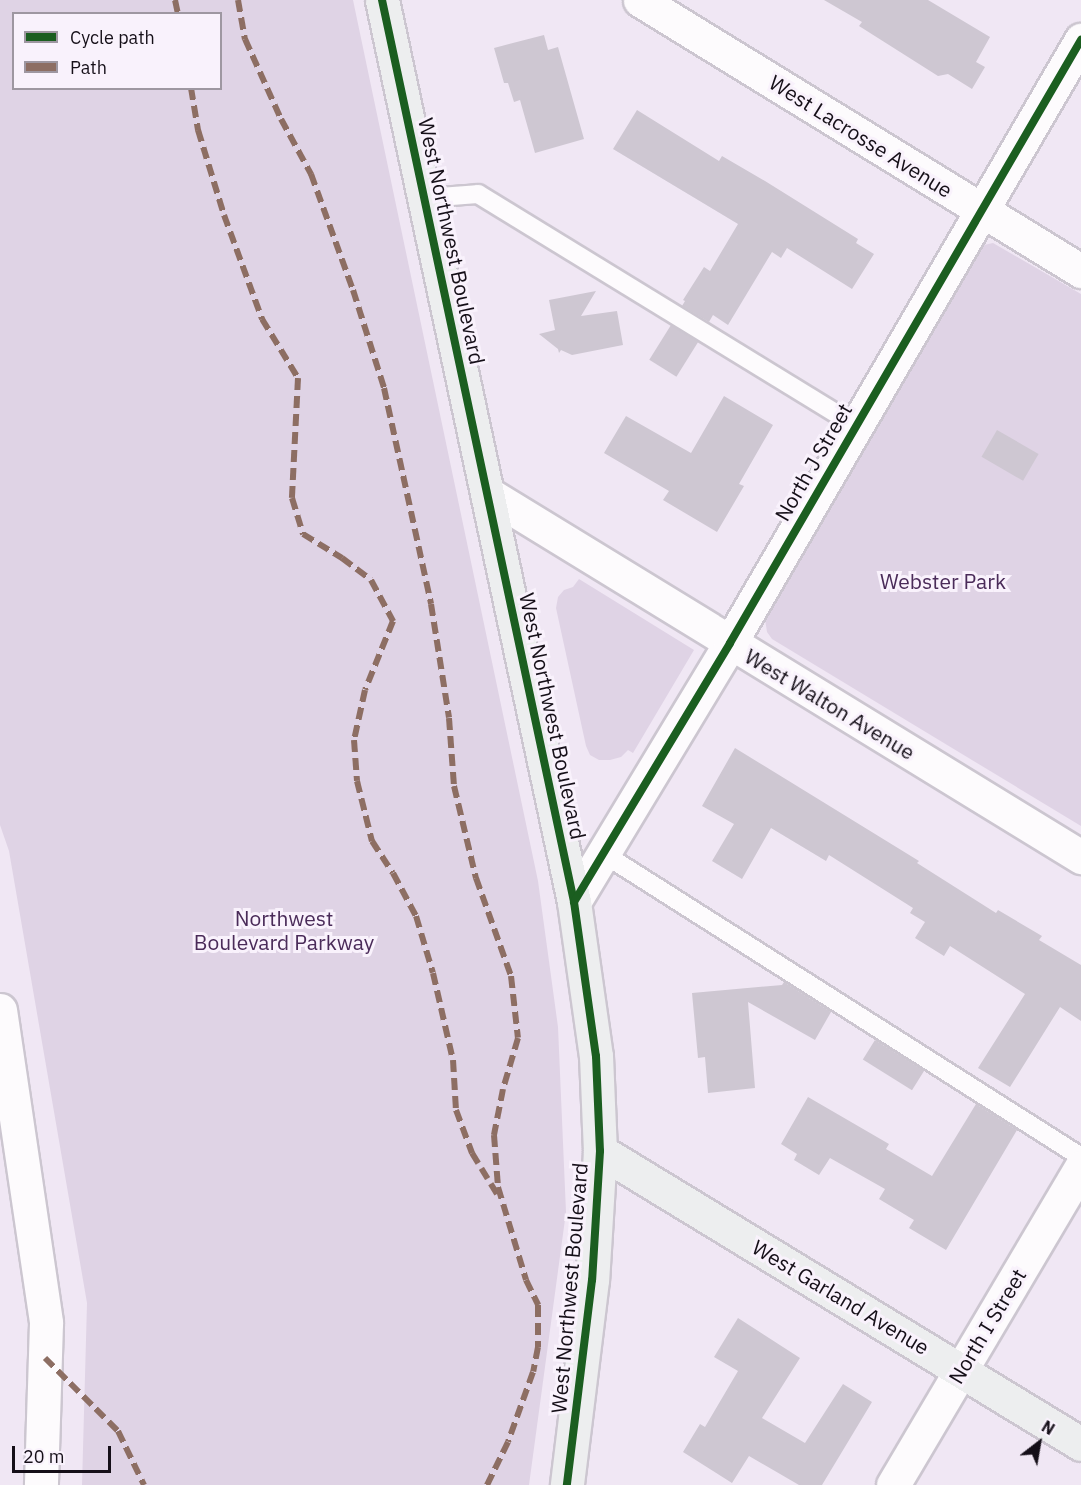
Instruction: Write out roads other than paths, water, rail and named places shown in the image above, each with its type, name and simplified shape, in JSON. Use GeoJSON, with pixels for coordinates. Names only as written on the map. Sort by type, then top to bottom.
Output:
{"type":"FeatureCollection","features":[{"type":"Feature","properties":{"kind":"main road","name":"West Northwest Boulevard"},"geometry":{"type":"LineString","coordinates":[[382,0],[574,902],[596,1056],[600,1151],[592,1280],[567,1485]]}},
{"type":"Feature","properties":{"kind":"main road","name":"West Garland Avenue"},"geometry":{"type":"LineString","coordinates":[[600,1151],[1081,1444]]}},
{"type":"Feature","properties":{"kind":"street","name":"West Lacrosse Avenue"},"geometry":{"type":"LineString","coordinates":[[640,0],[1081,270]]}},
{"type":"Feature","properties":{"kind":"street","name":"North J Street"},"geometry":{"type":"LineString","coordinates":[[574,902],[730,643],[980,209],[1081,40]]}},
{"type":"Feature","properties":{"kind":"street","name":"West Walton Avenue"},"geometry":{"type":"LineString","coordinates":[[487,493],[1081,857]]}},
{"type":"Feature","properties":{"kind":"street"},"geometry":{"type":"LineString","coordinates":[[0,1010],[4,1052],[46,1323],[41,1485]]}},
{"type":"Feature","properties":{"kind":"street","name":"North I Street"},"geometry":{"type":"LineString","coordinates":[[893,1485],[1081,1167]]}},
{"type":"Feature","properties":{"kind":"lane"},"geometry":{"type":"LineString","coordinates":[[425,198],[478,194],[855,425]]}},
{"type":"Feature","properties":{"kind":"lane"},"geometry":{"type":"LineString","coordinates":[[604,854],[1081,1157]]}},
{"type":"Feature","properties":{"kind":"park label","name":"Webster Park"},"geometry":{"type":"Point","coordinates":[943,581]}},
{"type":"Feature","properties":{"kind":"park label","name":"Northwest Boulevard Parkway"},"geometry":{"type":"Point","coordinates":[284,930]}}]}
